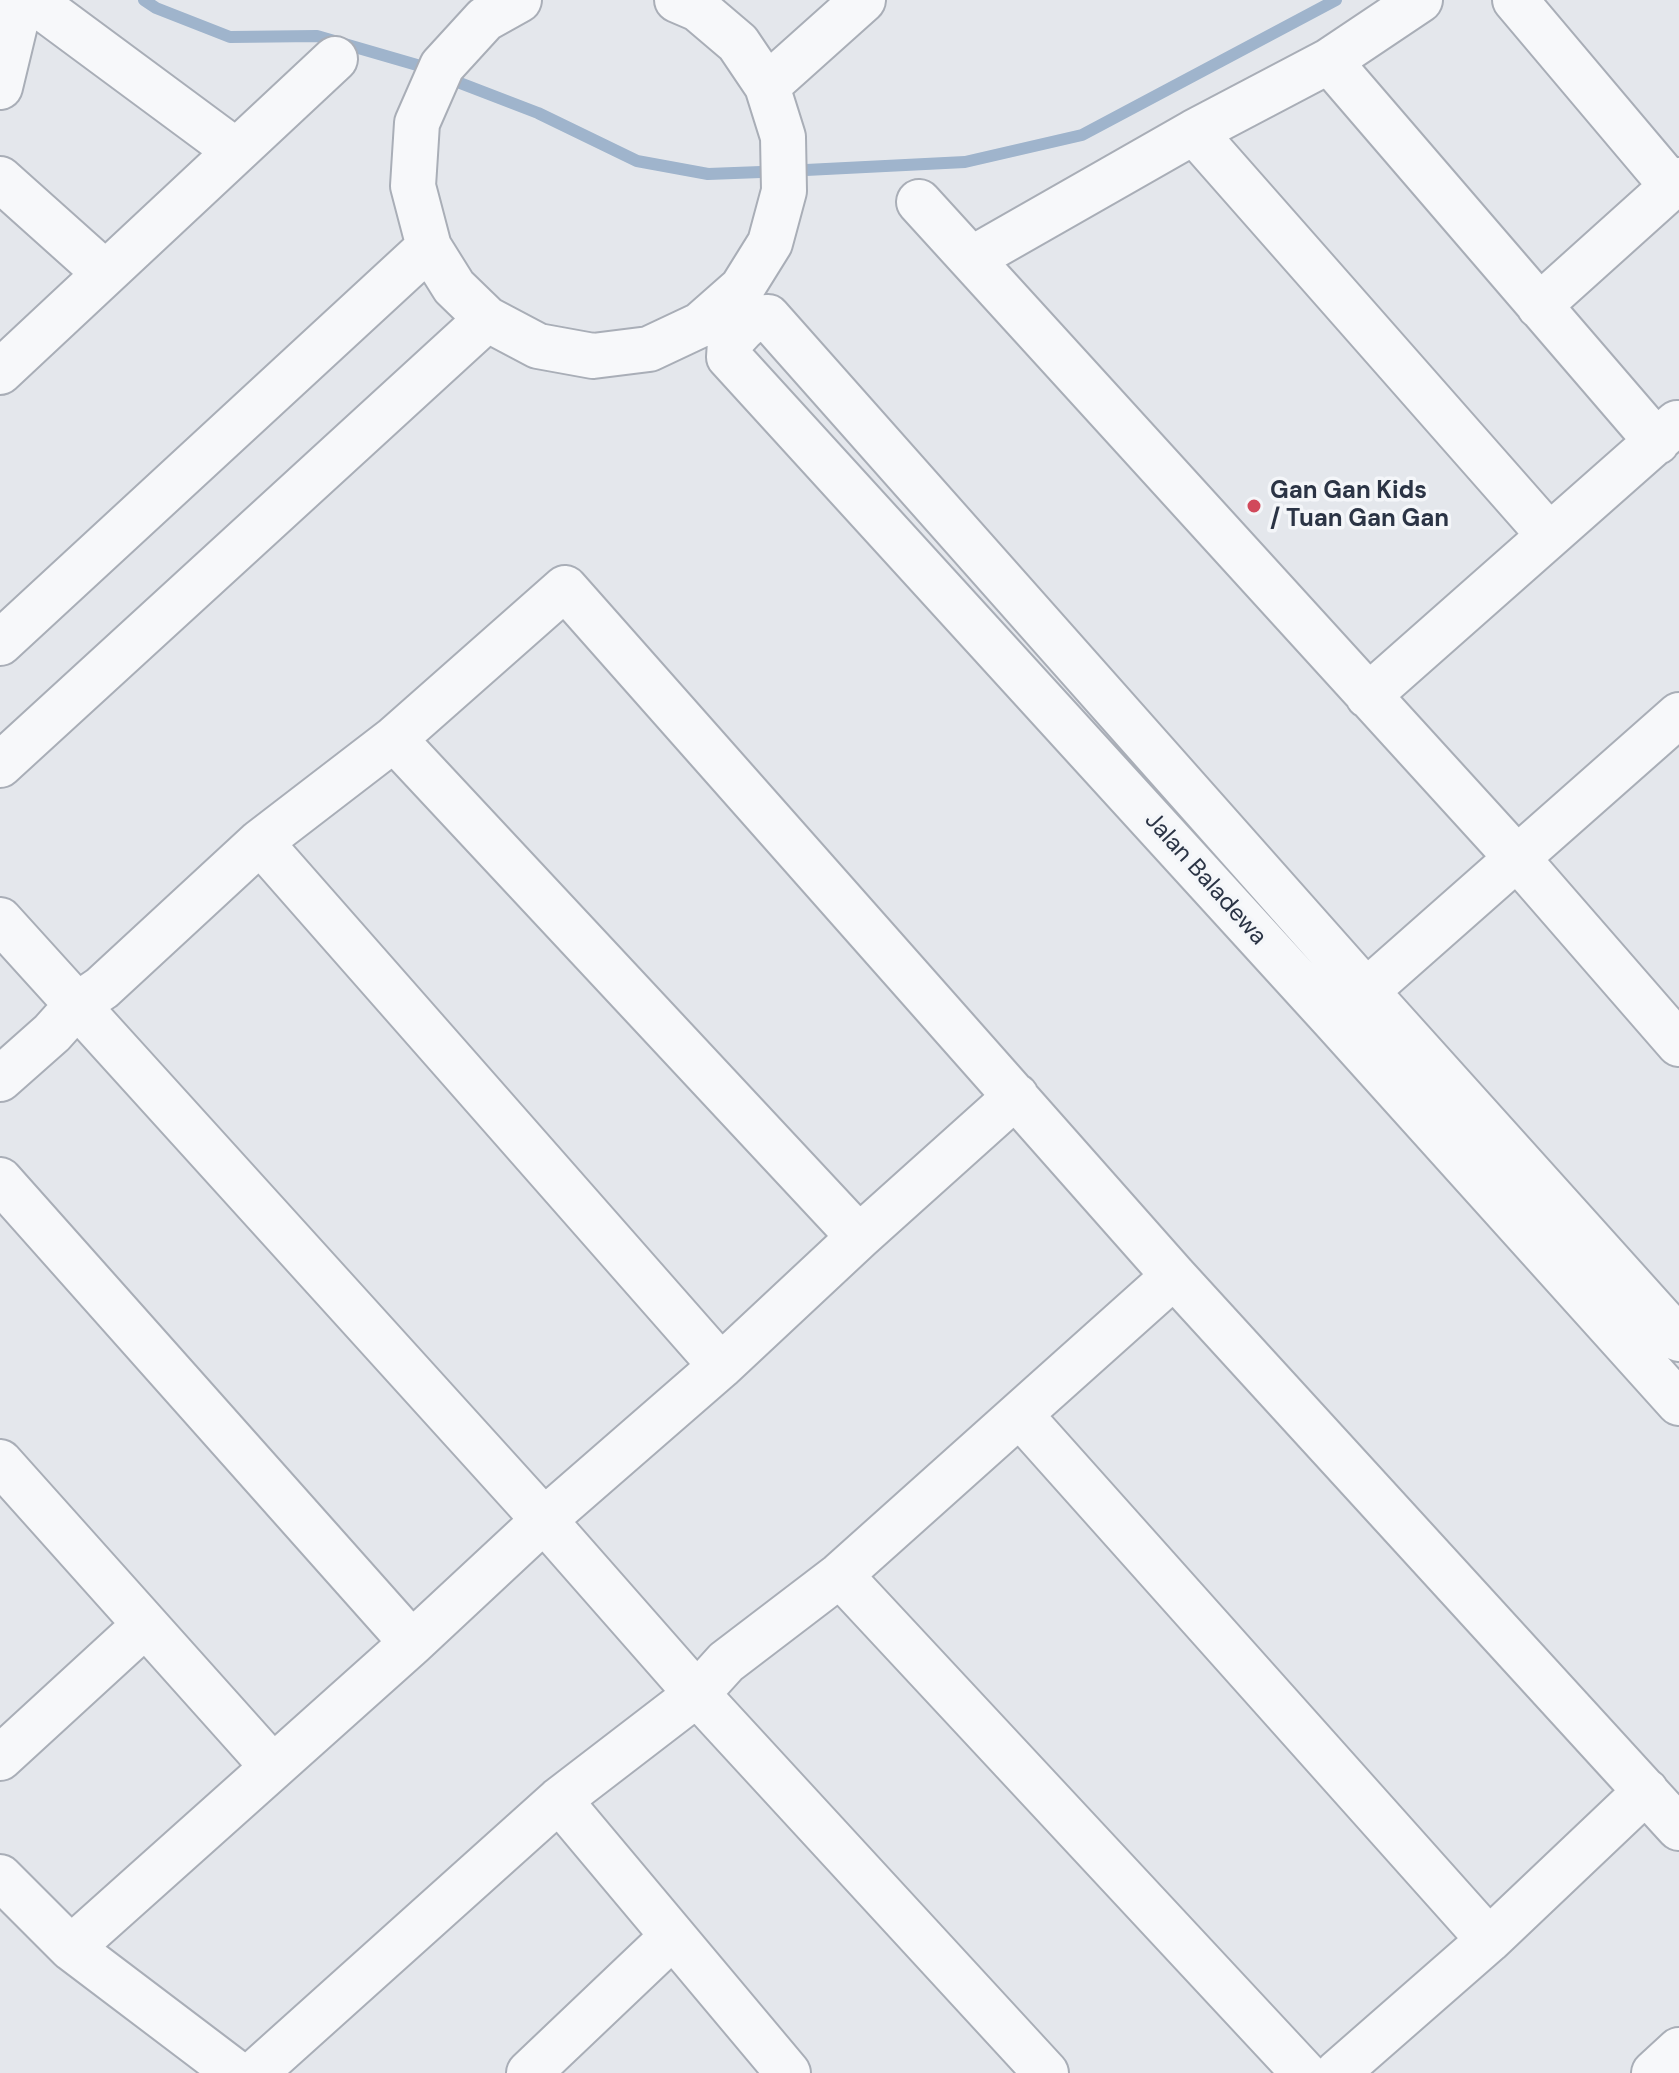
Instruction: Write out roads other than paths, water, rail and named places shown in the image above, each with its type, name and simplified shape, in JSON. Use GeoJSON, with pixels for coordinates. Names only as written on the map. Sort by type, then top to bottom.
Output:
{"type":"FeatureCollection","features":[{"type":"Feature","properties":{"kind":"street"},"geometry":{"type":"LineString","coordinates":[[0,87],[21,0]]}},
{"type":"Feature","properties":{"kind":"street"},"geometry":{"type":"LineString","coordinates":[[32,0],[236,151]]}},
{"type":"Feature","properties":{"kind":"street"},"geometry":{"type":"LineString","coordinates":[[767,86],[863,0]]}},
{"type":"Feature","properties":{"kind":"street"},"geometry":{"type":"LineString","coordinates":[[973,258],[1194,132],[1329,61],[1420,0]]}},
{"type":"Feature","properties":{"kind":"street"},"geometry":{"type":"LineString","coordinates":[[1515,0],[1676,183],[1539,306]]}},
{"type":"Feature","properties":{"kind":"street"},"geometry":{"type":"LineString","coordinates":[[491,6],[442,66],[417,123],[413,186],[429,247],[454,287],[487,319],[538,346],[593,356],[649,349],[700,325],[742,288],[770,243],[784,191],[783,137],[767,86],[738,43],[694,3]]}},
{"type":"Feature","properties":{"kind":"street"},"geometry":{"type":"LineString","coordinates":[[0,372],[335,59]]}},
{"type":"Feature","properties":{"kind":"street"},"geometry":{"type":"LineString","coordinates":[[1329,61],[1539,306],[1668,432],[1368,696]]}},
{"type":"Feature","properties":{"kind":"street"},"geometry":{"type":"LineString","coordinates":[[1194,132],[1549,535]]}},
{"type":"Feature","properties":{"kind":"street"},"geometry":{"type":"LineString","coordinates":[[0,179],[105,273]]}},
{"type":"Feature","properties":{"kind":"street"},"geometry":{"type":"LineString","coordinates":[[919,202],[1674,1029]]}},
{"type":"Feature","properties":{"kind":"street"},"geometry":{"type":"LineString","coordinates":[[0,643],[429,247]]}},
{"type":"Feature","properties":{"kind":"street","name":"Jalan Baladewa"},"geometry":{"type":"LineString","coordinates":[[1679,1339],[1350,1006],[729,357],[730,342],[742,329],[754,318],[768,317],[1350,1006],[1679,1403]]}},
{"type":"Feature","properties":{"kind":"street"},"geometry":{"type":"LineString","coordinates":[[0,765],[487,319]]}},
{"type":"Feature","properties":{"kind":"street"},"geometry":{"type":"LineString","coordinates":[[0,1079],[52,1033],[77,1005],[102,988],[260,842],[394,739],[565,588],[1174,1276],[1679,1828]]}},
{"type":"Feature","properties":{"kind":"street"},"geometry":{"type":"LineString","coordinates":[[1350,1006],[1679,715]]}},
{"type":"Feature","properties":{"kind":"street"},"geometry":{"type":"LineString","coordinates":[[394,739],[859,1237]]}},
{"type":"Feature","properties":{"kind":"street"},"geometry":{"type":"LineString","coordinates":[[260,842],[721,1366]]}},
{"type":"Feature","properties":{"kind":"street"},"geometry":{"type":"LineString","coordinates":[[0,920],[544,1520],[697,1694],[1046,2073]]}},
{"type":"Feature","properties":{"kind":"street"},"geometry":{"type":"LineString","coordinates":[[71,1948],[412,1643],[544,1520],[721,1366],[1016,1096]]}},
{"type":"Feature","properties":{"kind":"street"},"geometry":{"type":"LineString","coordinates":[[0,1180],[412,1643]]}},
{"type":"Feature","properties":{"kind":"street"},"geometry":{"type":"LineString","coordinates":[[255,2073],[559,1800],[697,1694],[726,1662],[840,1575],[1174,1276]]}},
{"type":"Feature","properties":{"kind":"street"},"geometry":{"type":"LineString","coordinates":[[1020,1415],[1489,1940]]}},
{"type":"Feature","properties":{"kind":"street"},"geometry":{"type":"LineString","coordinates":[[0,1462],[273,1767]]}},
{"type":"Feature","properties":{"kind":"street"},"geometry":{"type":"LineString","coordinates":[[840,1575],[1304,2073]]}},
{"type":"Feature","properties":{"kind":"street"},"geometry":{"type":"LineString","coordinates":[[0,1758],[145,1625]]}},
{"type":"Feature","properties":{"kind":"street"},"geometry":{"type":"LineString","coordinates":[[1337,2073],[1489,1940],[1646,1791]]}},
{"type":"Feature","properties":{"kind":"street"},"geometry":{"type":"LineString","coordinates":[[559,1800],[788,2073]]}},
{"type":"Feature","properties":{"kind":"street"},"geometry":{"type":"LineString","coordinates":[[0,1877],[71,1948],[236,2073]]}},
{"type":"Feature","properties":{"kind":"street"},"geometry":{"type":"LineString","coordinates":[[529,2073],[672,1937]]}},
{"type":"Feature","properties":{"kind":"street"},"geometry":{"type":"LineString","coordinates":[[1654,2073],[1679,2050]]}},
{"type":"Feature","properties":{"kind":"waterway"},"geometry":{"type":"LineString","coordinates":[[144,0],[156,8],[230,37],[317,36],[417,65]]}},
{"type":"Feature","properties":{"kind":"waterway"},"geometry":{"type":"LineString","coordinates":[[806,170],[965,162],[1082,135],[1336,0]]}},
{"type":"Feature","properties":{"kind":"waterway"},"geometry":{"type":"LineString","coordinates":[[460,83],[538,113],[637,161],[708,174],[761,172]]}},
{"type":"Feature","properties":{"kind":"place","name":"Gan Gan Kids / Tuan Gan Gan"},"geometry":{"type":"Point","coordinates":[1254,506]}}]}
